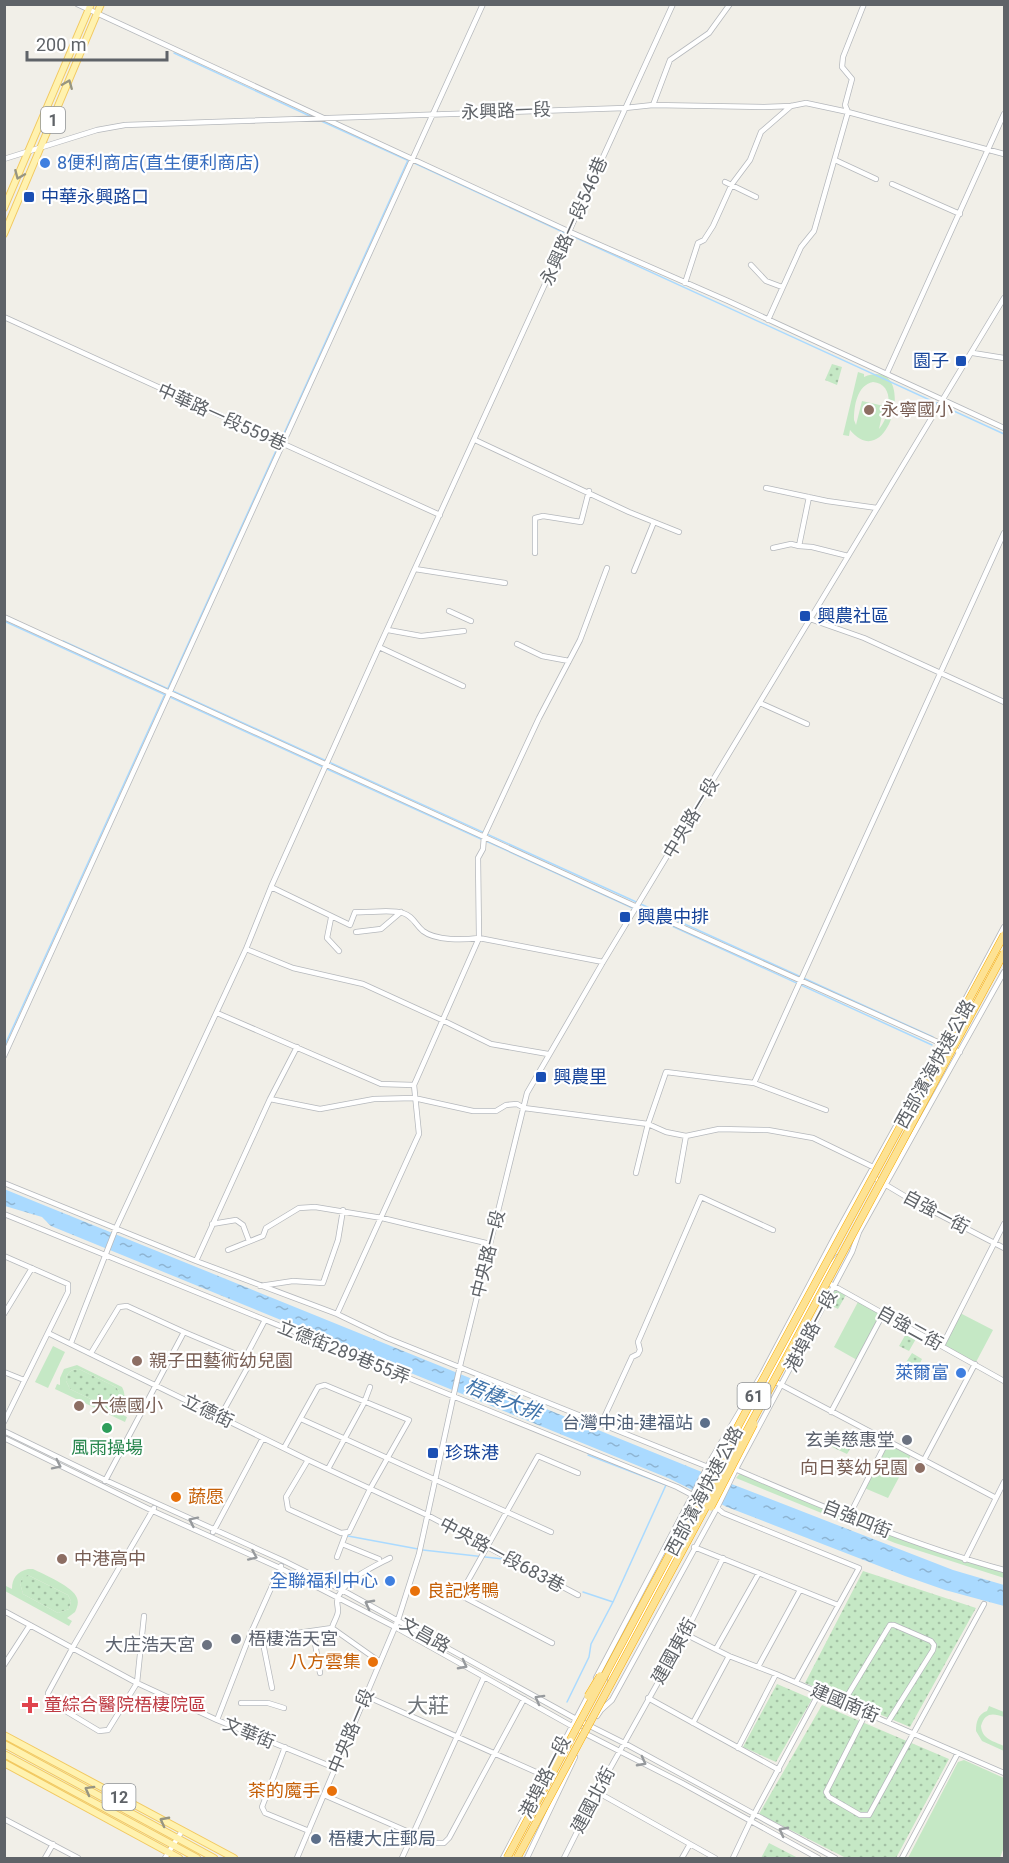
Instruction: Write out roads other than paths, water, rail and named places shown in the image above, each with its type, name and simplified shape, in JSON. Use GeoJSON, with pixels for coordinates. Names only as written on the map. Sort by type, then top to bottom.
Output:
{"type":"FeatureCollection","features":[{"type":"Feature","properties":{"kind":"highway","name":"西部濱海快速公路"},"geometry":{"type":"LineString","coordinates":[[507,1858],[759,1387],[1005,935]]}},
{"type":"Feature","properties":{"kind":"highway","name":"西部濱海快速公路"},"geometry":{"type":"LineString","coordinates":[[517,1858],[1005,953]]}},
{"type":"Feature","properties":{"kind":"highway"},"geometry":{"type":"LineString","coordinates":[[588,1696],[744,1409],[759,1387]]}},
{"type":"Feature","properties":{"kind":"highway"},"geometry":{"type":"LineString","coordinates":[[601,1710],[748,1438],[768,1390]]}},
{"type":"Feature","properties":{"kind":"main road","name":"1"},"geometry":{"type":"LineString","coordinates":[[4,234],[101,4]]}},
{"type":"Feature","properties":{"kind":"main road","name":"1"},"geometry":{"type":"LineString","coordinates":[[4,208],[90,7]]}},
{"type":"Feature","properties":{"kind":"main road","name":"12"},"geometry":{"type":"LineString","coordinates":[[4,1735],[234,1858]]}},
{"type":"Feature","properties":{"kind":"main road","name":"12"},"geometry":{"type":"LineString","coordinates":[[4,1744],[214,1858]]}},
{"type":"Feature","properties":{"kind":"main road","name":"12"},"geometry":{"type":"LineString","coordinates":[[4,1754],[197,1858]]}},
{"type":"Feature","properties":{"kind":"main road","name":"12"},"geometry":{"type":"LineString","coordinates":[[4,1763],[167,1856],[178,1858]]}},
{"type":"Feature","properties":{"kind":"street"},"geometry":{"type":"LineString","coordinates":[[77,4],[90,7],[97,14],[570,232],[1005,428]]}},
{"type":"Feature","properties":{"kind":"street"},"geometry":{"type":"LineString","coordinates":[[4,1056],[483,4]]}},
{"type":"Feature","properties":{"kind":"street","name":"永興路一段546巷"},"geometry":{"type":"LineString","coordinates":[[71,1343],[116,1228],[217,1013],[379,647],[673,4]]}},
{"type":"Feature","properties":{"kind":"street"},"geometry":{"type":"LineString","coordinates":[[653,105],[670,60],[708,33],[730,4]]}},
{"type":"Feature","properties":{"kind":"street"},"geometry":{"type":"LineString","coordinates":[[768,320],[801,247],[814,231],[848,112],[845,105],[852,79],[842,67],[843,57],[864,4]]}},
{"type":"Feature","properties":{"kind":"street","name":"永興路一段"},"geometry":{"type":"LineString","coordinates":[[4,159],[97,130],[125,125],[626,108],[653,105],[791,106],[806,103],[1005,154]]}},
{"type":"Feature","properties":{"kind":"street"},"geometry":{"type":"LineString","coordinates":[[685,283],[698,243],[704,240],[713,226],[732,184],[750,160],[761,132],[791,106]]}},
{"type":"Feature","properties":{"kind":"street"},"geometry":{"type":"LineString","coordinates":[[886,373],[1005,114]]}},
{"type":"Feature","properties":{"kind":"street"},"geometry":{"type":"LineString","coordinates":[[835,160],[876,179]]}},
{"type":"Feature","properties":{"kind":"street"},"geometry":{"type":"LineString","coordinates":[[725,182],[756,197]]}},
{"type":"Feature","properties":{"kind":"street"},"geometry":{"type":"LineString","coordinates":[[892,184],[960,214]]}},
{"type":"Feature","properties":{"kind":"street"},"geometry":{"type":"LineString","coordinates":[[751,265],[766,280],[782,287]]}},
{"type":"Feature","properties":{"kind":"street","name":"中央路一段"},"geometry":{"type":"LineString","coordinates":[[297,1858],[398,1620],[419,1554],[460,1369],[527,1093],[603,962],[1005,298]]}},
{"type":"Feature","properties":{"kind":"street","name":"中華路一段559巷"},"geometry":{"type":"LineString","coordinates":[[4,317],[440,515]]}},
{"type":"Feature","properties":{"kind":"street"},"geometry":{"type":"LineString","coordinates":[[973,353],[1005,358]]}},
{"type":"Feature","properties":{"kind":"street"},"geometry":{"type":"LineString","coordinates":[[475,440],[679,532]]}},
{"type":"Feature","properties":{"kind":"street"},"geometry":{"type":"LineString","coordinates":[[766,488],[877,508]]}},
{"type":"Feature","properties":{"kind":"street"},"geometry":{"type":"LineString","coordinates":[[535,553],[536,518],[543,516],[581,522],[589,491]]}},
{"type":"Feature","properties":{"kind":"street"},"geometry":{"type":"LineString","coordinates":[[799,546],[809,497]]}},
{"type":"Feature","properties":{"kind":"street"},"geometry":{"type":"LineString","coordinates":[[634,571],[654,522]]}},
{"type":"Feature","properties":{"kind":"street"},"geometry":{"type":"LineString","coordinates":[[754,1083],[1005,533]]}},
{"type":"Feature","properties":{"kind":"street"},"geometry":{"type":"LineString","coordinates":[[773,548],[790,544],[812,546],[848,556]]}},
{"type":"Feature","properties":{"kind":"street"},"geometry":{"type":"LineString","coordinates":[[337,1314],[420,1134],[414,1085],[479,938],[478,858],[483,849],[484,836],[539,718],[580,639],[606,568]]}},
{"type":"Feature","properties":{"kind":"street"},"geometry":{"type":"LineString","coordinates":[[415,569],[505,583]]}},
{"type":"Feature","properties":{"kind":"street"},"geometry":{"type":"LineString","coordinates":[[449,612],[471,621]]}},
{"type":"Feature","properties":{"kind":"street"},"geometry":{"type":"LineString","coordinates":[[4,617],[960,1052]]}},
{"type":"Feature","properties":{"kind":"street"},"geometry":{"type":"LineString","coordinates":[[810,619],[864,638],[1005,702]]}},
{"type":"Feature","properties":{"kind":"street"},"geometry":{"type":"LineString","coordinates":[[388,630],[421,636],[464,631]]}},
{"type":"Feature","properties":{"kind":"street"},"geometry":{"type":"LineString","coordinates":[[518,644],[542,656],[569,661]]}},
{"type":"Feature","properties":{"kind":"street"},"geometry":{"type":"LineString","coordinates":[[379,647],[463,686]]}},
{"type":"Feature","properties":{"kind":"street"},"geometry":{"type":"LineString","coordinates":[[760,703],[807,724]]}},
{"type":"Feature","properties":{"kind":"street"},"geometry":{"type":"LineString","coordinates":[[271,887],[331,918],[350,925],[355,912],[401,912],[412,916],[414,922],[430,934],[479,938],[603,962]]}},
{"type":"Feature","properties":{"kind":"street"},"geometry":{"type":"LineString","coordinates":[[356,932],[381,929],[401,912]]}},
{"type":"Feature","properties":{"kind":"street"},"geometry":{"type":"LineString","coordinates":[[331,918],[327,938],[339,951]]}},
{"type":"Feature","properties":{"kind":"street","name":"港埠路一段"},"geometry":{"type":"LineString","coordinates":[[502,1858],[712,1458],[762,1374],[868,1175],[1005,927]]}},
{"type":"Feature","properties":{"kind":"street"},"geometry":{"type":"LineString","coordinates":[[246,949],[293,968],[363,984],[491,1044],[548,1054]]}},
{"type":"Feature","properties":{"kind":"street","name":"港埠路一段"},"geometry":{"type":"LineString","coordinates":[[601,1710],[605,1691],[616,1662],[769,1378],[831,1266],[859,1232],[1005,972]]}},
{"type":"Feature","properties":{"kind":"street"},"geometry":{"type":"LineString","coordinates":[[217,1013],[381,1084],[414,1085]]}},
{"type":"Feature","properties":{"kind":"street"},"geometry":{"type":"LineString","coordinates":[[196,1261],[270,1099],[297,1047]]}},
{"type":"Feature","properties":{"kind":"street"},"geometry":{"type":"LineString","coordinates":[[636,1173],[648,1124],[666,1072],[754,1083],[826,1110]]}},
{"type":"Feature","properties":{"kind":"street"},"geometry":{"type":"LineString","coordinates":[[270,1099],[320,1109],[374,1099],[414,1098],[473,1111],[496,1112],[506,1105],[517,1104],[524,1108],[648,1124],[666,1132],[686,1136],[719,1129],[768,1130],[813,1138],[873,1167]]}},
{"type":"Feature","properties":{"kind":"street"},"geometry":{"type":"LineString","coordinates":[[678,1181],[686,1136]]}},
{"type":"Feature","properties":{"kind":"street","name":"自強一街"},"geometry":{"type":"LineString","coordinates":[[868,1175],[1005,1248]]}},
{"type":"Feature","properties":{"kind":"street"},"geometry":{"type":"LineString","coordinates":[[4,1183],[196,1261],[337,1314],[460,1369],[708,1467]]}},
{"type":"Feature","properties":{"kind":"street"},"geometry":{"type":"LineString","coordinates":[[601,1424],[632,1357],[640,1350],[638,1342],[701,1197],[773,1230]]}},
{"type":"Feature","properties":{"kind":"street"},"geometry":{"type":"LineString","coordinates":[[228,1250],[262,1236],[266,1228],[299,1208],[315,1207],[382,1218],[490,1244]]}},
{"type":"Feature","properties":{"kind":"street"},"geometry":{"type":"LineString","coordinates":[[260,1286],[293,1281],[323,1282],[338,1240],[342,1210]]}},
{"type":"Feature","properties":{"kind":"street"},"geometry":{"type":"LineString","coordinates":[[4,1214],[265,1320],[245,1358]]}},
{"type":"Feature","properties":{"kind":"street"},"geometry":{"type":"LineString","coordinates":[[212,1224],[236,1220],[243,1225],[249,1241]]}},
{"type":"Feature","properties":{"kind":"street","name":"港埠路一段"},"geometry":{"type":"LineString","coordinates":[[831,1266],[842,1224]]}},
{"type":"Feature","properties":{"kind":"street"},"geometry":{"type":"LineString","coordinates":[[942,1346],[1005,1224]]}},
{"type":"Feature","properties":{"kind":"street","name":"港埠路一段"},"geometry":{"type":"LineString","coordinates":[[527,1858],[586,1734],[601,1710],[612,1700],[717,1508],[852,1252],[859,1232]]}},
{"type":"Feature","properties":{"kind":"street"},"geometry":{"type":"LineString","coordinates":[[4,1256],[68,1284],[68,1292],[4,1422]]}},
{"type":"Feature","properties":{"kind":"street"},"geometry":{"type":"LineString","coordinates":[[4,1314],[32,1268]]}},
{"type":"Feature","properties":{"kind":"street","name":"自強二街"},"geometry":{"type":"LineString","coordinates":[[816,1275],[1005,1381]]}},
{"type":"Feature","properties":{"kind":"street"},"geometry":{"type":"LineString","coordinates":[[91,1353],[119,1307],[127,1306],[245,1358],[250,1363],[249,1367],[220,1417]]}},
{"type":"Feature","properties":{"kind":"street"},"geometry":{"type":"LineString","coordinates":[[831,1412],[883,1314]]}},
{"type":"Feature","properties":{"kind":"street","name":"立德街289巷55弄"},"geometry":{"type":"LineString","coordinates":[[265,1320],[424,1385],[455,1395],[693,1495],[723,1513],[859,1568],[838,1605]]}},
{"type":"Feature","properties":{"kind":"street"},"geometry":{"type":"LineString","coordinates":[[102,1486],[184,1332]]}},
{"type":"Feature","properties":{"kind":"street","name":"立德街"},"geometry":{"type":"LineString","coordinates":[[48,1333],[308,1460],[427,1515]]}},
{"type":"Feature","properties":{"kind":"street"},"geometry":{"type":"LineString","coordinates":[[924,1460],[975,1364]]}},
{"type":"Feature","properties":{"kind":"street"},"geometry":{"type":"LineString","coordinates":[[4,1372],[24,1380]]}},
{"type":"Feature","properties":{"kind":"street"},"geometry":{"type":"LineString","coordinates":[[762,1374],[996,1498]]}},
{"type":"Feature","properties":{"kind":"street"},"geometry":{"type":"LineString","coordinates":[[284,1448],[318,1387],[325,1385],[409,1420],[349,1532],[346,1533],[337,1557]]}},
{"type":"Feature","properties":{"kind":"street"},"geometry":{"type":"LineString","coordinates":[[328,1469],[364,1403],[370,1387]]}},
{"type":"Feature","properties":{"kind":"street"},"geometry":{"type":"LineString","coordinates":[[301,1419],[551,1532]]}},
{"type":"Feature","properties":{"kind":"street","name":"文昌路"},"geometry":{"type":"LineString","coordinates":[[4,1431],[342,1590],[590,1727],[624,1743],[835,1858]]}},
{"type":"Feature","properties":{"kind":"street","name":"文昌路"},"geometry":{"type":"LineString","coordinates":[[4,1438],[153,1511],[280,1568],[395,1627],[571,1726],[620,1750],[818,1858]]}},
{"type":"Feature","properties":{"kind":"street"},"geometry":{"type":"LineString","coordinates":[[211,1537],[263,1438]]}},
{"type":"Feature","properties":{"kind":"street"},"geometry":{"type":"LineString","coordinates":[[849,1516],[862,1487],[888,1441]]}},
{"type":"Feature","properties":{"kind":"street"},"geometry":{"type":"LineString","coordinates":[[552,1643],[460,1595],[538,1455],[578,1473]]}},
{"type":"Feature","properties":{"kind":"street","name":"自強四街"},"geometry":{"type":"LineString","coordinates":[[712,1458],[849,1516],[965,1560],[1005,1570]]}},
{"type":"Feature","properties":{"kind":"street"},"geometry":{"type":"LineString","coordinates":[[308,1460],[286,1497],[288,1509],[341,1533],[346,1533]]}},
{"type":"Feature","properties":{"kind":"street"},"geometry":{"type":"LineString","coordinates":[[965,1560],[1005,1482]]}},
{"type":"Feature","properties":{"kind":"street"},"geometry":{"type":"LineString","coordinates":[[144,1616],[137,1683],[108,1730],[99,1731],[49,1701],[48,1693],[156,1503]]}},
{"type":"Feature","properties":{"kind":"street","name":"中央路一段683巷"},"geometry":{"type":"LineString","coordinates":[[427,1515],[578,1595]]}},
{"type":"Feature","properties":{"kind":"street"},"geometry":{"type":"LineString","coordinates":[[342,1544],[379,1559]]}},
{"type":"Feature","properties":{"kind":"street"},"geometry":{"type":"LineString","coordinates":[[694,1547],[838,1605],[796,1682]]}},
{"type":"Feature","properties":{"kind":"street"},"geometry":{"type":"LineString","coordinates":[[332,1628],[338,1610],[336,1604],[342,1590],[356,1578],[390,1558]]}},
{"type":"Feature","properties":{"kind":"street","name":"建國東街"},"geometry":{"type":"LineString","coordinates":[[624,1743],[685,1634],[723,1558]]}},
{"type":"Feature","properties":{"kind":"street"},"geometry":{"type":"LineString","coordinates":[[217,1720],[250,1635],[284,1561]]}},
{"type":"Feature","properties":{"kind":"street"},"geometry":{"type":"LineString","coordinates":[[716,1649],[759,1573]]}},
{"type":"Feature","properties":{"kind":"street"},"geometry":{"type":"LineString","coordinates":[[758,1667],[800,1590]]}},
{"type":"Feature","properties":{"kind":"street"},"geometry":{"type":"LineString","coordinates":[[866,1713],[826,1792],[829,1797],[860,1815],[869,1815],[984,1604]]}},
{"type":"Feature","properties":{"kind":"street","name":"文華街"},"geometry":{"type":"LineString","coordinates":[[4,1611],[137,1683],[217,1720],[335,1768]]}},
{"type":"Feature","properties":{"kind":"street"},"geometry":{"type":"LineString","coordinates":[[4,1665],[30,1625]]}},
{"type":"Feature","properties":{"kind":"street"},"geometry":{"type":"LineString","coordinates":[[843,1703],[890,1625],[932,1641],[933,1650],[888,1722]]}},
{"type":"Feature","properties":{"kind":"street"},"geometry":{"type":"LineString","coordinates":[[250,1635],[262,1638],[332,1628],[380,1662]]}},
{"type":"Feature","properties":{"kind":"street"},"geometry":{"type":"LineString","coordinates":[[313,1631],[320,1673]]}},
{"type":"Feature","properties":{"kind":"street","name":"建國南街"},"geometry":{"type":"LineString","coordinates":[[685,1634],[729,1656],[796,1682],[1005,1773]]}},
{"type":"Feature","properties":{"kind":"street"},"geometry":{"type":"LineString","coordinates":[[262,1638],[272,1688]]}},
{"type":"Feature","properties":{"kind":"street"},"geometry":{"type":"LineString","coordinates":[[693,1723],[729,1656]]}},
{"type":"Feature","properties":{"kind":"street","name":"港埠路一段"},"geometry":{"type":"LineString","coordinates":[[588,1696],[616,1662]]}},
{"type":"Feature","properties":{"kind":"street"},"geometry":{"type":"LineString","coordinates":[[738,1748],[776,1674]]}},
{"type":"Feature","properties":{"kind":"street"},"geometry":{"type":"LineString","coordinates":[[402,1858],[484,1677]]}},
{"type":"Feature","properties":{"kind":"street"},"geometry":{"type":"LineString","coordinates":[[733,1858],[819,1693]]}},
{"type":"Feature","properties":{"kind":"street"},"geometry":{"type":"LineString","coordinates":[[366,1696],[545,1776]]}},
{"type":"Feature","properties":{"kind":"street"},"geometry":{"type":"LineString","coordinates":[[648,1698],[779,1770]]}},
{"type":"Feature","properties":{"kind":"street"},"geometry":{"type":"LineString","coordinates":[[324,1795],[434,1843],[444,1843],[449,1838],[524,1699]]}},
{"type":"Feature","properties":{"kind":"street"},"geometry":{"type":"LineString","coordinates":[[241,1703],[268,1703],[284,1708]]}},
{"type":"Feature","properties":{"kind":"street","name":"建國北街"},"geometry":{"type":"LineString","coordinates":[[564,1858],[624,1743]]}},
{"type":"Feature","properties":{"kind":"street"},"geometry":{"type":"LineString","coordinates":[[285,1747],[262,1807],[265,1813],[309,1831]]}},
{"type":"Feature","properties":{"kind":"street"},"geometry":{"type":"LineString","coordinates":[[902,1858],[958,1753]]}},
{"type":"Feature","properties":{"kind":"street"},"geometry":{"type":"LineString","coordinates":[[597,1792],[715,1858]]}},
{"type":"Feature","properties":{"kind":"street"},"geometry":{"type":"LineString","coordinates":[[4,1819],[78,1858]]}},
{"type":"Feature","properties":{"kind":"street"},"geometry":{"type":"LineString","coordinates":[[167,1856],[182,1831]]}},
{"type":"Feature","properties":{"kind":"street"},"geometry":{"type":"LineString","coordinates":[[45,1858],[53,1844]]}},
{"type":"Feature","properties":{"kind":"street"},"geometry":{"type":"LineString","coordinates":[[682,1858],[690,1844]]}},
{"type":"Feature","properties":{"kind":"water","name":"梧棲大排"},"geometry":{"type":"Polygon","coordinates":[[[4,1189],[729,1483],[953,1570],[1004,1585],[1004,1606],[905,1576],[727,1507],[668,1478],[51,1226],[42,1217],[5,1206],[4,1189]]]}},
{"type":"Feature","properties":{"kind":"waterway"},"geometry":{"type":"LineString","coordinates":[[174,53],[312,117]]}},
{"type":"Feature","properties":{"kind":"waterway"},"geometry":{"type":"LineString","coordinates":[[319,120],[407,160]]}},
{"type":"Feature","properties":{"kind":"waterway"},"geometry":{"type":"LineString","coordinates":[[281,440],[408,160]]}},
{"type":"Feature","properties":{"kind":"waterway"},"geometry":{"type":"LineString","coordinates":[[412,162],[565,233]]}},
{"type":"Feature","properties":{"kind":"waterway"},"geometry":{"type":"LineString","coordinates":[[570,235],[1004,434]]}},
{"type":"Feature","properties":{"kind":"waterway"},"geometry":{"type":"LineString","coordinates":[[168,688],[279,444]]}},
{"type":"Feature","properties":{"kind":"waterway"},"geometry":{"type":"LineString","coordinates":[[4,621],[323,767]]}},
{"type":"Feature","properties":{"kind":"waterway"},"geometry":{"type":"LineString","coordinates":[[63,641],[933,1037]]}},
{"type":"Feature","properties":{"kind":"waterway"},"geometry":{"type":"LineString","coordinates":[[4,1047],[164,696]]}},
{"type":"Feature","properties":{"kind":"waterway"},"geometry":{"type":"LineString","coordinates":[[327,769],[481,839]]}},
{"type":"Feature","properties":{"kind":"waterway"},"geometry":{"type":"LineString","coordinates":[[486,841],[932,1045]]}},
{"type":"Feature","properties":{"kind":"waterway"},"geometry":{"type":"LineString","coordinates":[[588,1455],[666,1485]]}},
{"type":"Feature","properties":{"kind":"waterway"},"geometry":{"type":"LineString","coordinates":[[567,1702],[589,1657],[591,1644],[613,1602],[666,1485]]}},
{"type":"Feature","properties":{"kind":"waterway"},"geometry":{"type":"LineString","coordinates":[[348,1536],[418,1549]]}},
{"type":"Feature","properties":{"kind":"waterway"},"geometry":{"type":"LineString","coordinates":[[423,1550],[503,1559],[521,1567]]}},
{"type":"Feature","properties":{"kind":"waterway"},"geometry":{"type":"LineString","coordinates":[[583,1592],[613,1602]]}},
{"type":"Feature","properties":{"kind":"place","name":"8便利商店(直生便利商店)"},"geometry":{"type":"Point","coordinates":[45,163]}},
{"type":"Feature","properties":{"kind":"place","name":"中華永興路口"},"geometry":{"type":"Point","coordinates":[29,197]}},
{"type":"Feature","properties":{"kind":"place","name":"園子"},"geometry":{"type":"Point","coordinates":[961,361]}},
{"type":"Feature","properties":{"kind":"place","name":"永寧國小"},"geometry":{"type":"Point","coordinates":[869,410]}},
{"type":"Feature","properties":{"kind":"place","name":"興農社區"},"geometry":{"type":"Point","coordinates":[805,616]}},
{"type":"Feature","properties":{"kind":"place","name":"興農中排"},"geometry":{"type":"Point","coordinates":[625,917]}},
{"type":"Feature","properties":{"kind":"place","name":"興農里"},"geometry":{"type":"Point","coordinates":[541,1077]}},
{"type":"Feature","properties":{"kind":"place","name":"親子田藝術幼兒園"},"geometry":{"type":"Point","coordinates":[137,1361]}},
{"type":"Feature","properties":{"kind":"place","name":"萊爾富"},"geometry":{"type":"Point","coordinates":[961,1373]}},
{"type":"Feature","properties":{"kind":"place","name":"大德國小"},"geometry":{"type":"Point","coordinates":[79,1406]}},
{"type":"Feature","properties":{"kind":"place","name":"台灣中油-建福站"},"geometry":{"type":"Point","coordinates":[705,1423]}},
{"type":"Feature","properties":{"kind":"place","name":"風雨操場"},"geometry":{"type":"Point","coordinates":[107,1428]}},
{"type":"Feature","properties":{"kind":"place","name":"玄美慈惠堂"},"geometry":{"type":"Point","coordinates":[907,1440]}},
{"type":"Feature","properties":{"kind":"place","name":"珍珠港"},"geometry":{"type":"Point","coordinates":[433,1453]}},
{"type":"Feature","properties":{"kind":"place","name":"向日葵幼兒園"},"geometry":{"type":"Point","coordinates":[920,1468]}},
{"type":"Feature","properties":{"kind":"place","name":"蔬愿"},"geometry":{"type":"Point","coordinates":[176,1497]}},
{"type":"Feature","properties":{"kind":"place","name":"中港高中"},"geometry":{"type":"Point","coordinates":[62,1559]}},
{"type":"Feature","properties":{"kind":"place","name":"全聯福利中心"},"geometry":{"type":"Point","coordinates":[390,1581]}},
{"type":"Feature","properties":{"kind":"place","name":"良記烤鴨"},"geometry":{"type":"Point","coordinates":[415,1591]}},
{"type":"Feature","properties":{"kind":"place","name":"梧棲浩天宮"},"geometry":{"type":"Point","coordinates":[236,1639]}},
{"type":"Feature","properties":{"kind":"place","name":"大庄浩天宮"},"geometry":{"type":"Point","coordinates":[207,1645]}},
{"type":"Feature","properties":{"kind":"place","name":"八方雲集"},"geometry":{"type":"Point","coordinates":[373,1662]}},
{"type":"Feature","properties":{"kind":"place","name":"童綜合醫院梧棲院區"},"geometry":{"type":"Point","coordinates":[30,1705]}},
{"type":"Feature","properties":{"kind":"place","name":"茶的魔手"},"geometry":{"type":"Point","coordinates":[332,1791]}},
{"type":"Feature","properties":{"kind":"place","name":"梧棲大庄郵局"},"geometry":{"type":"Point","coordinates":[316,1839]}},
{"type":"Feature","properties":{"kind":"district","name":"大莊"},"geometry":{"type":"Point","coordinates":[428,1706]}}]}
